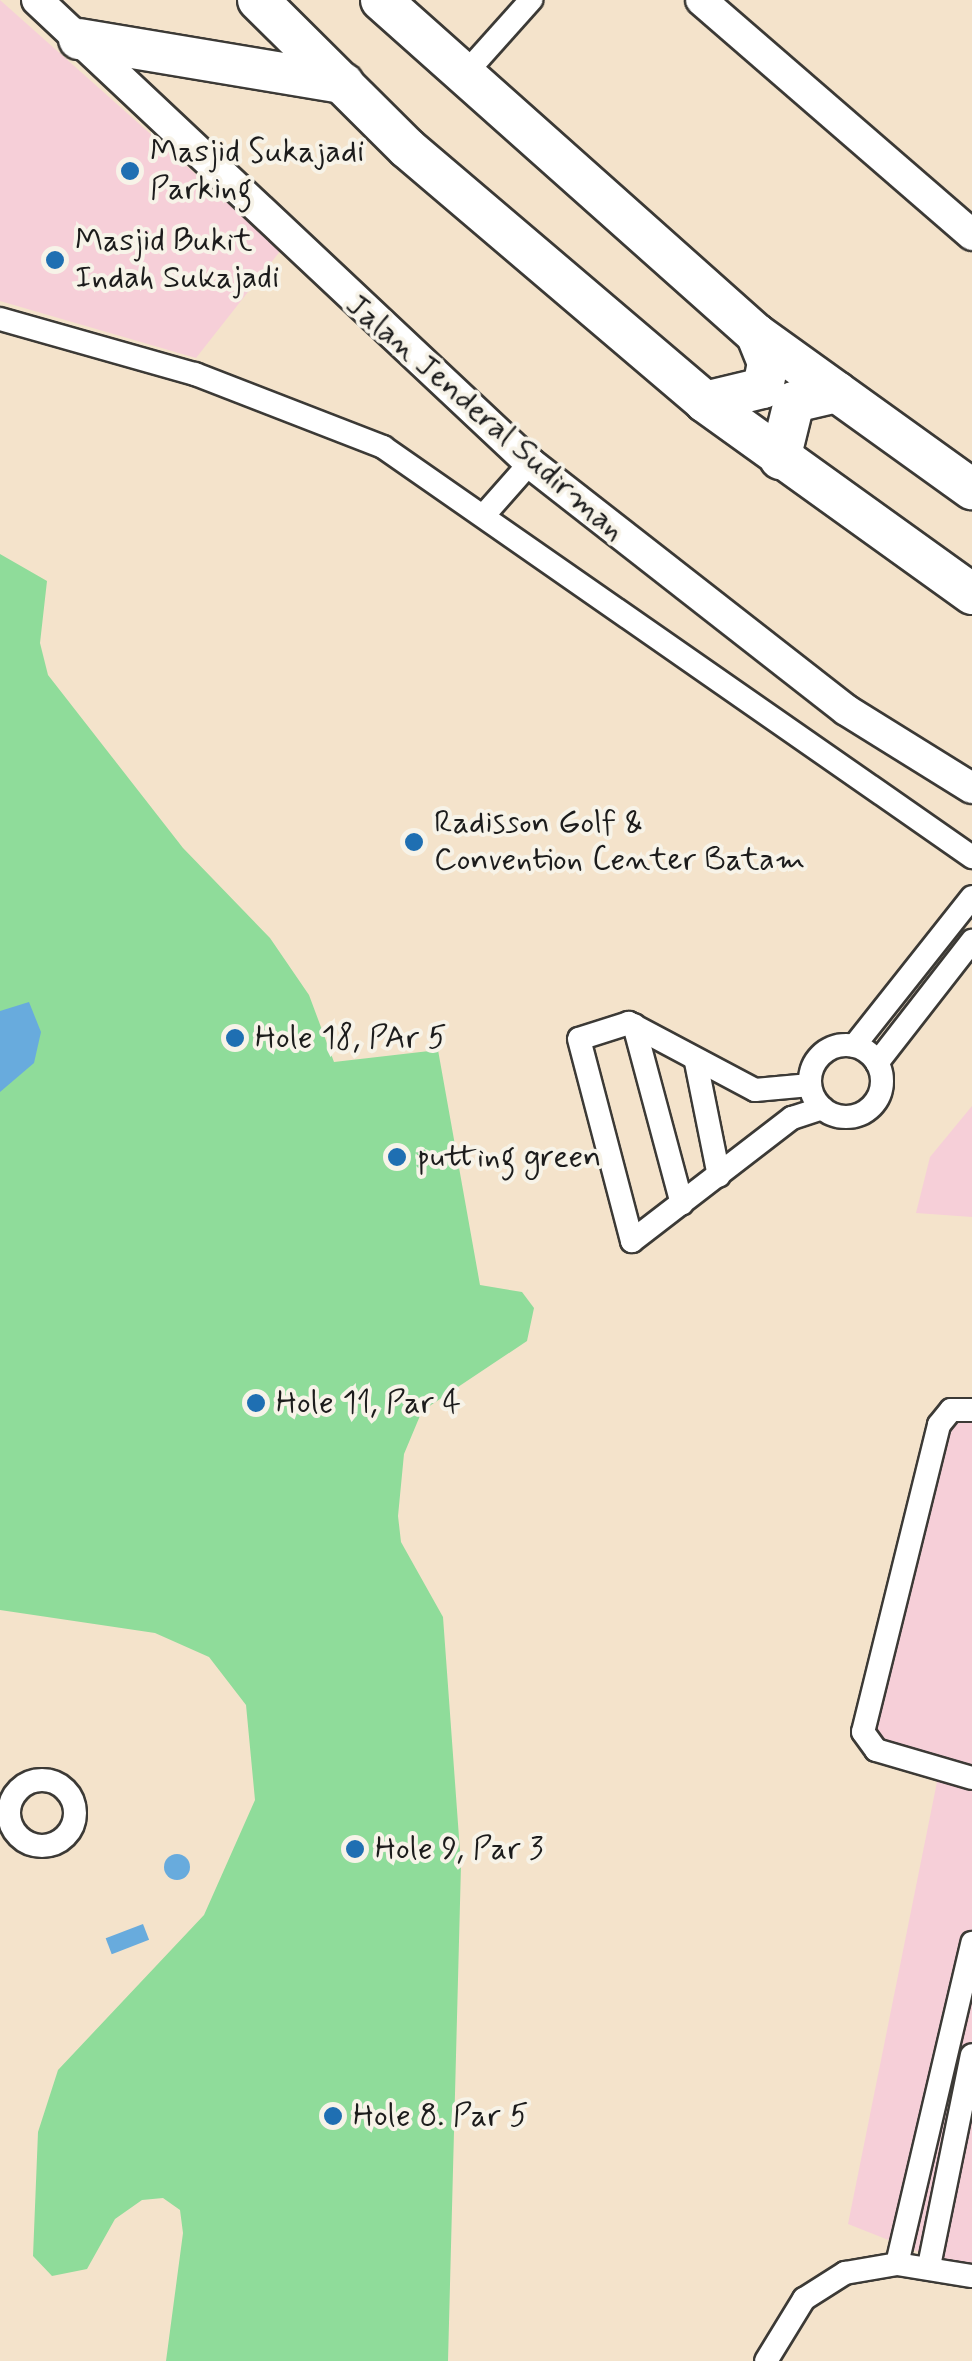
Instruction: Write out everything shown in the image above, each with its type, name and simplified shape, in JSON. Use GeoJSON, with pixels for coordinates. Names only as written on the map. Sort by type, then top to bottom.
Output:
{"type":"FeatureCollection","features":[{"type":"Feature","properties":{"kind":"highway"},"geometry":{"type":"LineString","coordinates":[[258,0],[343,84],[705,402],[972,594]]}},
{"type":"Feature","properties":{"kind":"highway"},"geometry":{"type":"LineString","coordinates":[[381,0],[756,334],[972,489]]}},
{"type":"Feature","properties":{"kind":"highway"},"geometry":{"type":"LineString","coordinates":[[79,40],[343,84]]}},
{"type":"Feature","properties":{"kind":"highway"},"geometry":{"type":"LineString","coordinates":[[705,402],[762,388],[768,363],[756,334]]}},
{"type":"Feature","properties":{"kind":"highway"},"geometry":{"type":"LineString","coordinates":[[780,459],[794,402],[837,392]]}},
{"type":"Feature","properties":{"kind":"street","name":"Jalan Jenderal Sudirman"},"geometry":{"type":"LineString","coordinates":[[37,0],[530,462],[846,710],[972,788]]}},
{"type":"Feature","properties":{"kind":"street"},"geometry":{"type":"LineString","coordinates":[[464,75],[531,0]]}},
{"type":"Feature","properties":{"kind":"street"},"geometry":{"type":"LineString","coordinates":[[701,0],[972,235]]}},
{"type":"Feature","properties":{"kind":"street"},"geometry":{"type":"LineString","coordinates":[[0,319],[196,374],[383,447],[484,515],[730,697],[972,858]]}},
{"type":"Feature","properties":{"kind":"street"},"geometry":{"type":"LineString","coordinates":[[484,515],[530,462]]}},
{"type":"Feature","properties":{"kind":"street"},"geometry":{"type":"LineString","coordinates":[[822,1108],[810,1086],[822,1054],[854,1046],[972,897]]}},
{"type":"Feature","properties":{"kind":"street"},"geometry":{"type":"LineString","coordinates":[[810,1086],[755,1090],[696,1062],[634,1025],[579,1039],[632,1241],[792,1118],[822,1108],[864,1112],[879,1096],[876,1063],[972,941]]}},
{"type":"Feature","properties":{"kind":"street"},"geometry":{"type":"LineString","coordinates":[[634,1025],[682,1204]]}},
{"type":"Feature","properties":{"kind":"street"},"geometry":{"type":"LineString","coordinates":[[854,1046],[876,1063]]}},
{"type":"Feature","properties":{"kind":"street"},"geometry":{"type":"LineString","coordinates":[[696,1062],[719,1176]]}},
{"type":"Feature","properties":{"kind":"street"},"geometry":{"type":"LineString","coordinates":[[972,1410],[951,1410],[940,1425],[863,1732],[876,1750],[972,1778]]}},
{"type":"Feature","properties":{"kind":"street"},"geometry":{"type":"LineString","coordinates":[[897,2264],[972,1943]]}},
{"type":"Feature","properties":{"kind":"street"},"geometry":{"type":"LineString","coordinates":[[930,2266],[972,2055]]}},
{"type":"Feature","properties":{"kind":"street"},"geometry":{"type":"LineString","coordinates":[[766,2361],[804,2299],[846,2273],[897,2264],[930,2266],[972,2276]]}},
{"type":"Feature","properties":{"kind":"shaded area"},"geometry":{"type":"Polygon","coordinates":[[[0,0],[281,250],[196,358],[0,301],[0,0]]]}},
{"type":"Feature","properties":{"kind":"shaded area"},"geometry":{"type":"Polygon","coordinates":[[[972,1106],[972,1217],[916,1213],[930,1157],[972,1106]]]}},
{"type":"Feature","properties":{"kind":"shaded area"},"geometry":{"type":"Polygon","coordinates":[[[943,1401],[972,1407],[972,2273],[848,2224],[940,1767],[863,1749],[943,1401]]]}},
{"type":"Feature","properties":{"kind":"green space"},"geometry":{"type":"Polygon","coordinates":[[[0,554],[47,581],[40,643],[48,675],[183,848],[270,938],[309,995],[334,1062],[438,1050],[480,1285],[522,1292],[534,1308],[527,1341],[422,1411],[404,1454],[398,1516],[401,1542],[443,1617],[461,1865],[448,2361],[166,2361],[183,2233],[180,2210],[163,2198],[142,2200],[115,2219],[87,2269],[52,2276],[33,2256],[38,2132],[58,2070],[204,1915],[255,1800],[246,1705],[209,1657],[155,1633],[0,1610],[0,554]]]}},
{"type":"Feature","properties":{"kind":"water"},"geometry":{"type":"Polygon","coordinates":[[[29,1002],[41,1032],[34,1063],[0,1092],[0,1011],[29,1002]]]}},
{"type":"Feature","properties":{"kind":"water"},"geometry":{"type":"Polygon","coordinates":[[[177,1854],[186,1858],[190,1867],[186,1876],[177,1880],[168,1876],[164,1867],[168,1858],[177,1854]]]}},
{"type":"Feature","properties":{"kind":"water"},"geometry":{"type":"Polygon","coordinates":[[[143,1924],[149,1940],[112,1954],[106,1938],[143,1924]]]}},
{"type":"Feature","properties":{"kind":"place","name":"Masjid Sukajadi Parking"},"geometry":{"type":"Point","coordinates":[130,171]}},
{"type":"Feature","properties":{"kind":"place","name":"Masjid Bukit Indah Sukajadi"},"geometry":{"type":"Point","coordinates":[55,260]}},
{"type":"Feature","properties":{"kind":"place","name":"Radisson Golf & Convention Center Batam"},"geometry":{"type":"Point","coordinates":[414,842]}},
{"type":"Feature","properties":{"kind":"place","name":"Hole 18, PAr 5"},"geometry":{"type":"Point","coordinates":[235,1038]}},
{"type":"Feature","properties":{"kind":"place","name":"putting green"},"geometry":{"type":"Point","coordinates":[397,1157]}},
{"type":"Feature","properties":{"kind":"place","name":"Hole 11, Par 4"},"geometry":{"type":"Point","coordinates":[256,1403]}},
{"type":"Feature","properties":{"kind":"place","name":"Hole 9, Par 3"},"geometry":{"type":"Point","coordinates":[355,1849]}},
{"type":"Feature","properties":{"kind":"place","name":"Hole 8. Par 5"},"geometry":{"type":"Point","coordinates":[333,2116]}}]}
